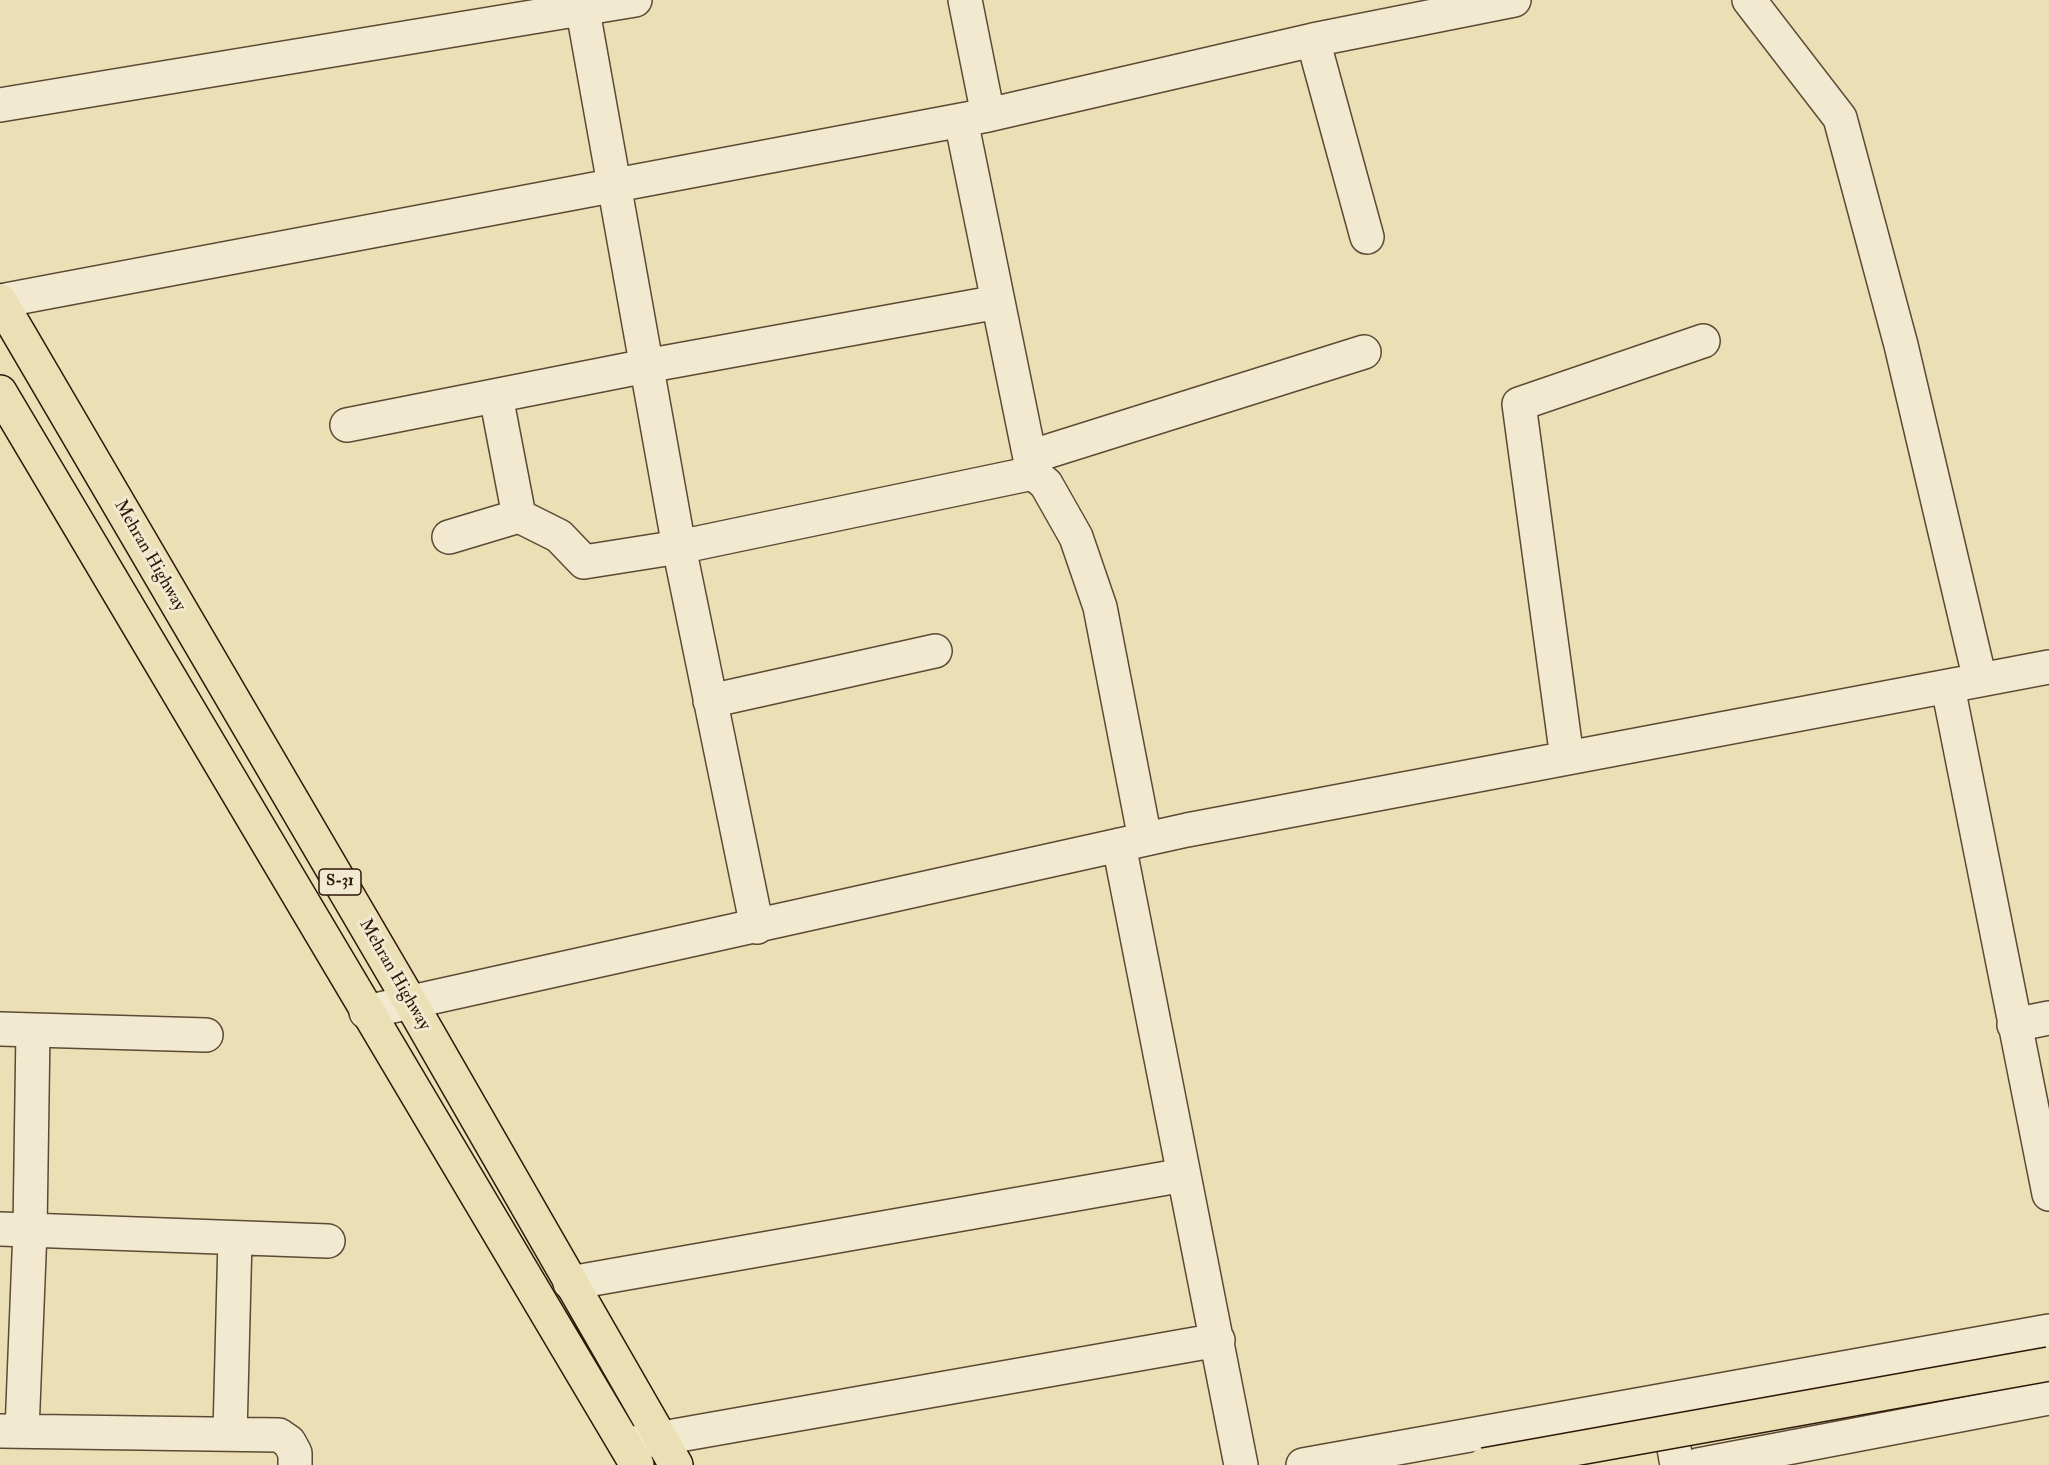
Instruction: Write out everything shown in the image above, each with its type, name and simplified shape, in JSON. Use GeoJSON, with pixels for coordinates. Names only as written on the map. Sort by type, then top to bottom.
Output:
{"type":"FeatureCollection","features":[{"type":"Feature","properties":{"kind":"main road","name":"Mehran Highway"},"geometry":{"type":"LineString","coordinates":[[0,301],[409,1000],[676,1465]]}},
{"type":"Feature","properties":{"kind":"main road","name":"S-31"},"geometry":{"type":"LineString","coordinates":[[0,392],[630,1455]]}},
{"type":"Feature","properties":{"kind":"main road"},"geometry":{"type":"LineString","coordinates":[[1484,1465],[2049,1364]]}},
{"type":"Feature","properties":{"kind":"street"},"geometry":{"type":"LineString","coordinates":[[0,105],[582,4],[635,0]]}},
{"type":"Feature","properties":{"kind":"street"},"geometry":{"type":"LineString","coordinates":[[965,0],[974,117],[998,302],[1032,465],[1046,484],[1076,537],[1100,607],[1132,842],[1184,1175],[1241,1465]]}},
{"type":"Feature","properties":{"kind":"street"},"geometry":{"type":"LineString","coordinates":[[0,301],[974,117],[1313,40],[1514,0]]}},
{"type":"Feature","properties":{"kind":"street"},"geometry":{"type":"LineString","coordinates":[[1749,0],[1840,118],[1901,345],[1980,680]]}},
{"type":"Feature","properties":{"kind":"street"},"geometry":{"type":"LineString","coordinates":[[582,4],[679,547],[757,927]]}},
{"type":"Feature","properties":{"kind":"street"},"geometry":{"type":"LineString","coordinates":[[1313,40],[1367,237]]}},
{"type":"Feature","properties":{"kind":"street"},"geometry":{"type":"LineString","coordinates":[[347,425],[646,366],[998,302]]}},
{"type":"Feature","properties":{"kind":"street"},"geometry":{"type":"LineString","coordinates":[[1567,758],[1519,404],[1703,341]]}},
{"type":"Feature","properties":{"kind":"street"},"geometry":{"type":"LineString","coordinates":[[449,537],[519,516],[559,536],[584,562],[679,547],[1032,465],[1364,352]]}},
{"type":"Feature","properties":{"kind":"street"},"geometry":{"type":"LineString","coordinates":[[496,396],[519,516]]}},
{"type":"Feature","properties":{"kind":"street"},"geometry":{"type":"LineString","coordinates":[[710,701],[936,651]]}},
{"type":"Feature","properties":{"kind":"street"},"geometry":{"type":"LineString","coordinates":[[366,1012],[409,1000],[757,927],[1132,842],[2049,667]]}},
{"type":"Feature","properties":{"kind":"street"},"geometry":{"type":"LineString","coordinates":[[1948,687],[2049,1194]]}},
{"type":"Feature","properties":{"kind":"street"},"geometry":{"type":"LineString","coordinates":[[2014,1025],[2049,1018]]}},
{"type":"Feature","properties":{"kind":"street"},"geometry":{"type":"LineString","coordinates":[[0,1029],[206,1035]]}},
{"type":"Feature","properties":{"kind":"street"},"geometry":{"type":"LineString","coordinates":[[33,1030],[15,1229],[11,1431],[279,1435],[289,1442],[295,1453],[295,1465]]}},
{"type":"Feature","properties":{"kind":"street"},"geometry":{"type":"LineString","coordinates":[[570,1283],[1184,1175]]}},
{"type":"Feature","properties":{"kind":"street"},"geometry":{"type":"LineString","coordinates":[[15,1229],[328,1241]]}},
{"type":"Feature","properties":{"kind":"street"},"geometry":{"type":"LineString","coordinates":[[230,1434],[235,1238]]}},
{"type":"Feature","properties":{"kind":"street"},"geometry":{"type":"LineString","coordinates":[[1303,1465],[2049,1332]]}},
{"type":"Feature","properties":{"kind":"street"},"geometry":{"type":"LineString","coordinates":[[630,1455],[659,1438],[1218,1340]]}},
{"type":"Feature","properties":{"kind":"street"},"geometry":{"type":"LineString","coordinates":[[1698,1465],[2049,1398]]}},
{"type":"Feature","properties":{"kind":"street"},"geometry":{"type":"LineString","coordinates":[[1665,1400],[1677,1465]]}}]}
